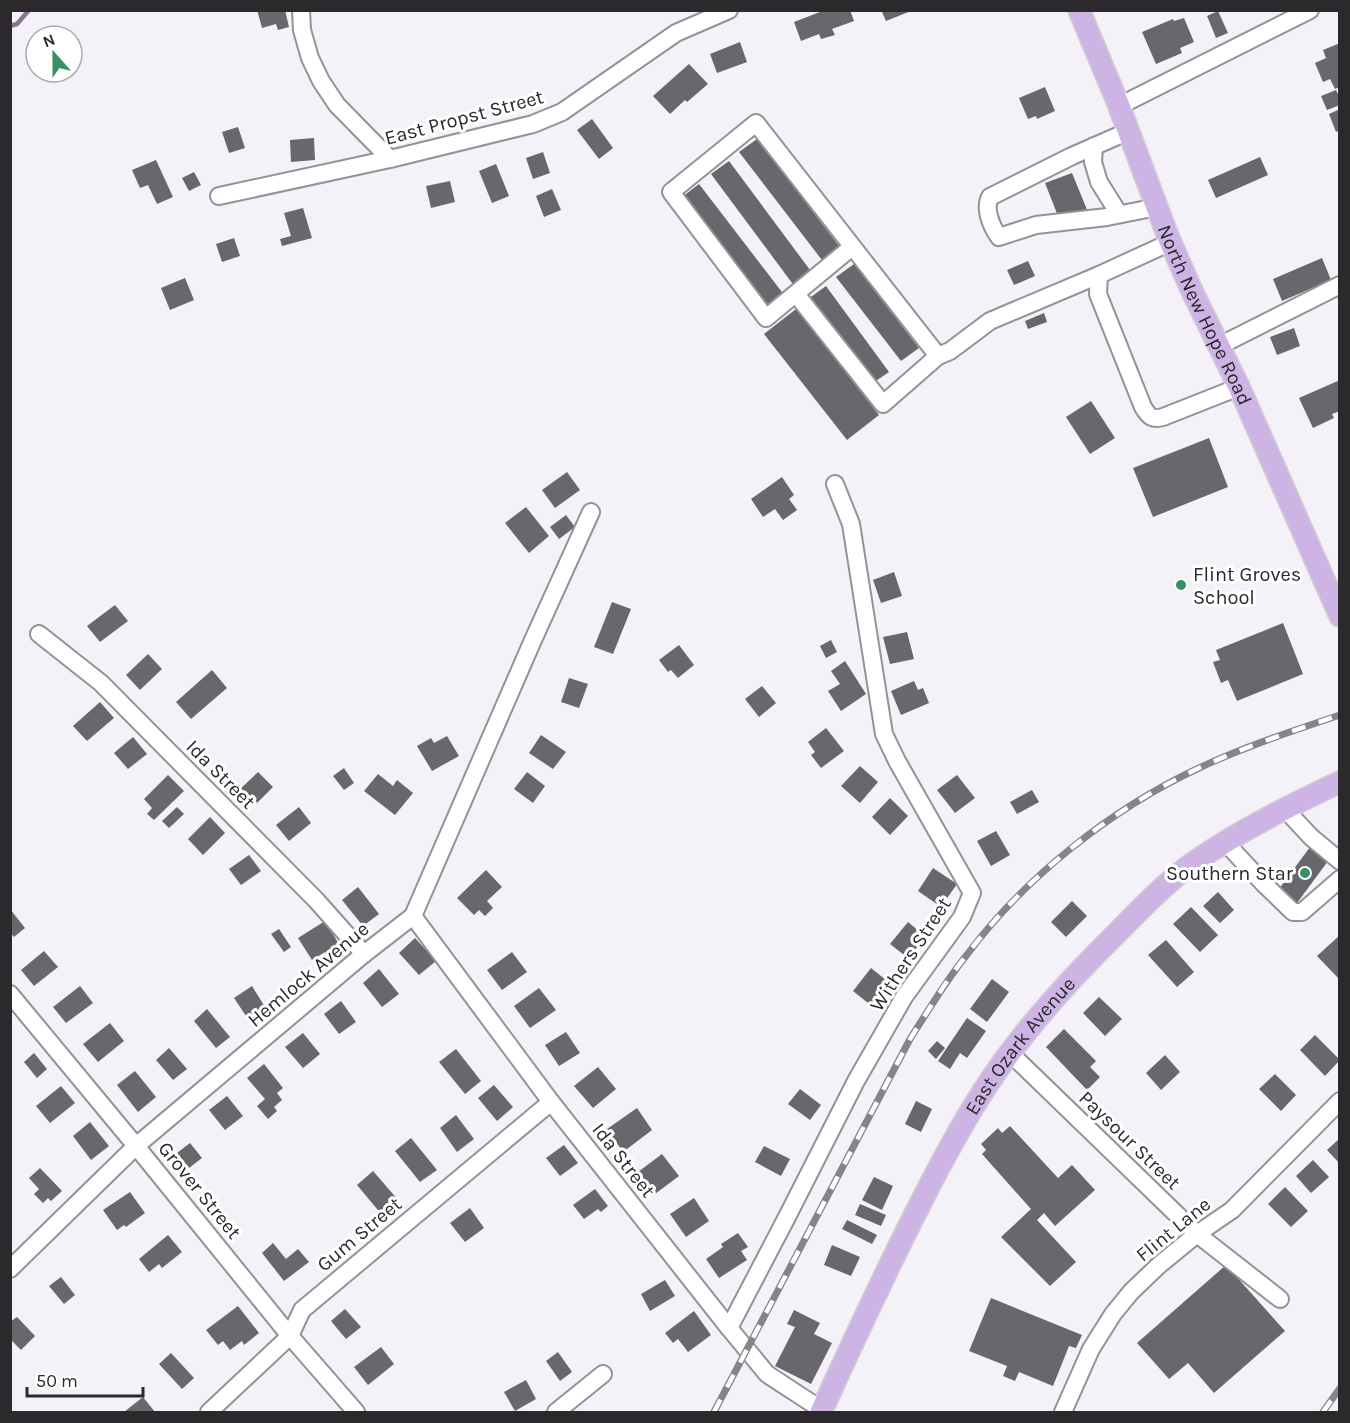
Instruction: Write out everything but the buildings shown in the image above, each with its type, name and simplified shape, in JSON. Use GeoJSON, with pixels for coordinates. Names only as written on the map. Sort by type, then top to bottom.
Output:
{"type":"FeatureCollection","features":[{"type":"Feature","properties":{"kind":"main road","name":"North New Hope Road"},"geometry":{"type":"LineString","coordinates":[[1079,10],[1191,289],[1239,387],[1340,616]]}},
{"type":"Feature","properties":{"kind":"main road","name":"East Ozark Avenue"},"geometry":{"type":"LineString","coordinates":[[821,1411],[930,1183],[983,1091],[1049,1005],[1096,953],[1145,905],[1191,865],[1225,842],[1340,782]]}},
{"type":"Feature","properties":{"kind":"street"},"geometry":{"type":"LineString","coordinates":[[301,10],[302,30],[309,58],[321,81],[337,105],[390,159]]}},
{"type":"Feature","properties":{"kind":"street","name":"East Propst Street"},"geometry":{"type":"LineString","coordinates":[[219,196],[390,159],[533,124],[562,112],[676,33],[729,10]]}},
{"type":"Feature","properties":{"kind":"street"},"geometry":{"type":"LineString","coordinates":[[1119,106],[1310,10]]}},
{"type":"Feature","properties":{"kind":"street"},"geometry":{"type":"LineString","coordinates":[[852,247],[766,318],[671,192],[756,123],[938,357]]}},
{"type":"Feature","properties":{"kind":"street"},"geometry":{"type":"LineString","coordinates":[[1129,131],[990,197],[986,205],[994,231],[999,237],[1036,225],[1157,207]]}},
{"type":"Feature","properties":{"kind":"street"},"geometry":{"type":"LineString","coordinates":[[1094,146],[1093,162],[1099,182],[1119,214]]}},
{"type":"Feature","properties":{"kind":"street"},"geometry":{"type":"LineString","coordinates":[[796,294],[883,404],[938,357],[950,351],[990,321],[1171,242]]}},
{"type":"Feature","properties":{"kind":"street"},"geometry":{"type":"LineString","coordinates":[[1099,275],[1098,294],[1148,416],[1155,419],[1163,417],[1239,387]]}},
{"type":"Feature","properties":{"kind":"street"},"geometry":{"type":"LineString","coordinates":[[1219,346],[1340,285]]}},
{"type":"Feature","properties":{"kind":"street","name":"Withers Street"},"geometry":{"type":"LineString","coordinates":[[729,1328],[856,1081],[904,997],[962,917],[972,893],[884,735],[851,524],[835,484]]}},
{"type":"Feature","properties":{"kind":"street","name":"Hemlock Avenue"},"geometry":{"type":"LineString","coordinates":[[10,1269],[136,1146],[364,954],[413,916],[591,512]]}},
{"type":"Feature","properties":{"kind":"street","name":"Ida Street"},"geometry":{"type":"LineString","coordinates":[[39,634],[101,683],[316,900],[364,954]]}},
{"type":"Feature","properties":{"kind":"street"},"geometry":{"type":"LineString","coordinates":[[1285,809],[1311,837],[1340,861]]}},
{"type":"Feature","properties":{"kind":"street"},"geometry":{"type":"LineString","coordinates":[[1225,842],[1293,912],[1302,912],[1338,883]]}},
{"type":"Feature","properties":{"kind":"street","name":"Ida Street"},"geometry":{"type":"LineString","coordinates":[[413,916],[551,1102],[729,1328],[767,1374],[821,1411]]}},
{"type":"Feature","properties":{"kind":"street","name":"Grover Street"},"geometry":{"type":"LineString","coordinates":[[10,994],[290,1336],[356,1413]]}},
{"type":"Feature","properties":{"kind":"street","name":"Paysour Street"},"geometry":{"type":"LineString","coordinates":[[1010,1053],[1197,1234],[1280,1299]]}},
{"type":"Feature","properties":{"kind":"street","name":"Flint Lane"},"geometry":{"type":"LineString","coordinates":[[1064,1413],[1091,1349],[1113,1314],[1131,1292],[1158,1266],[1232,1209],[1340,1101]]}},
{"type":"Feature","properties":{"kind":"street","name":"Gum Street"},"geometry":{"type":"LineString","coordinates":[[209,1413],[290,1336],[302,1310],[551,1102]]}},
{"type":"Feature","properties":{"kind":"street"},"geometry":{"type":"LineString","coordinates":[[556,1413],[603,1374]]}},
{"type":"Feature","properties":{"kind":"waterway"},"geometry":{"type":"LineString","coordinates":[[10,26],[17,24],[29,10]]}},
{"type":"Feature","properties":{"kind":"railway"},"geometry":{"type":"LineString","coordinates":[[714,1412],[910,1039],[951,976],[1014,899],[1071,848],[1102,825],[1166,785],[1216,760],[1340,715]]}},
{"type":"Feature","properties":{"kind":"railway"},"geometry":{"type":"LineString","coordinates":[[1323,1412],[1340,1388]]}},
{"type":"Feature","properties":{"kind":"place","name":"Flint Groves School"},"geometry":{"type":"Point","coordinates":[1181,585]}},
{"type":"Feature","properties":{"kind":"place","name":"Southern Star"},"geometry":{"type":"Point","coordinates":[1305,873]}}]}
